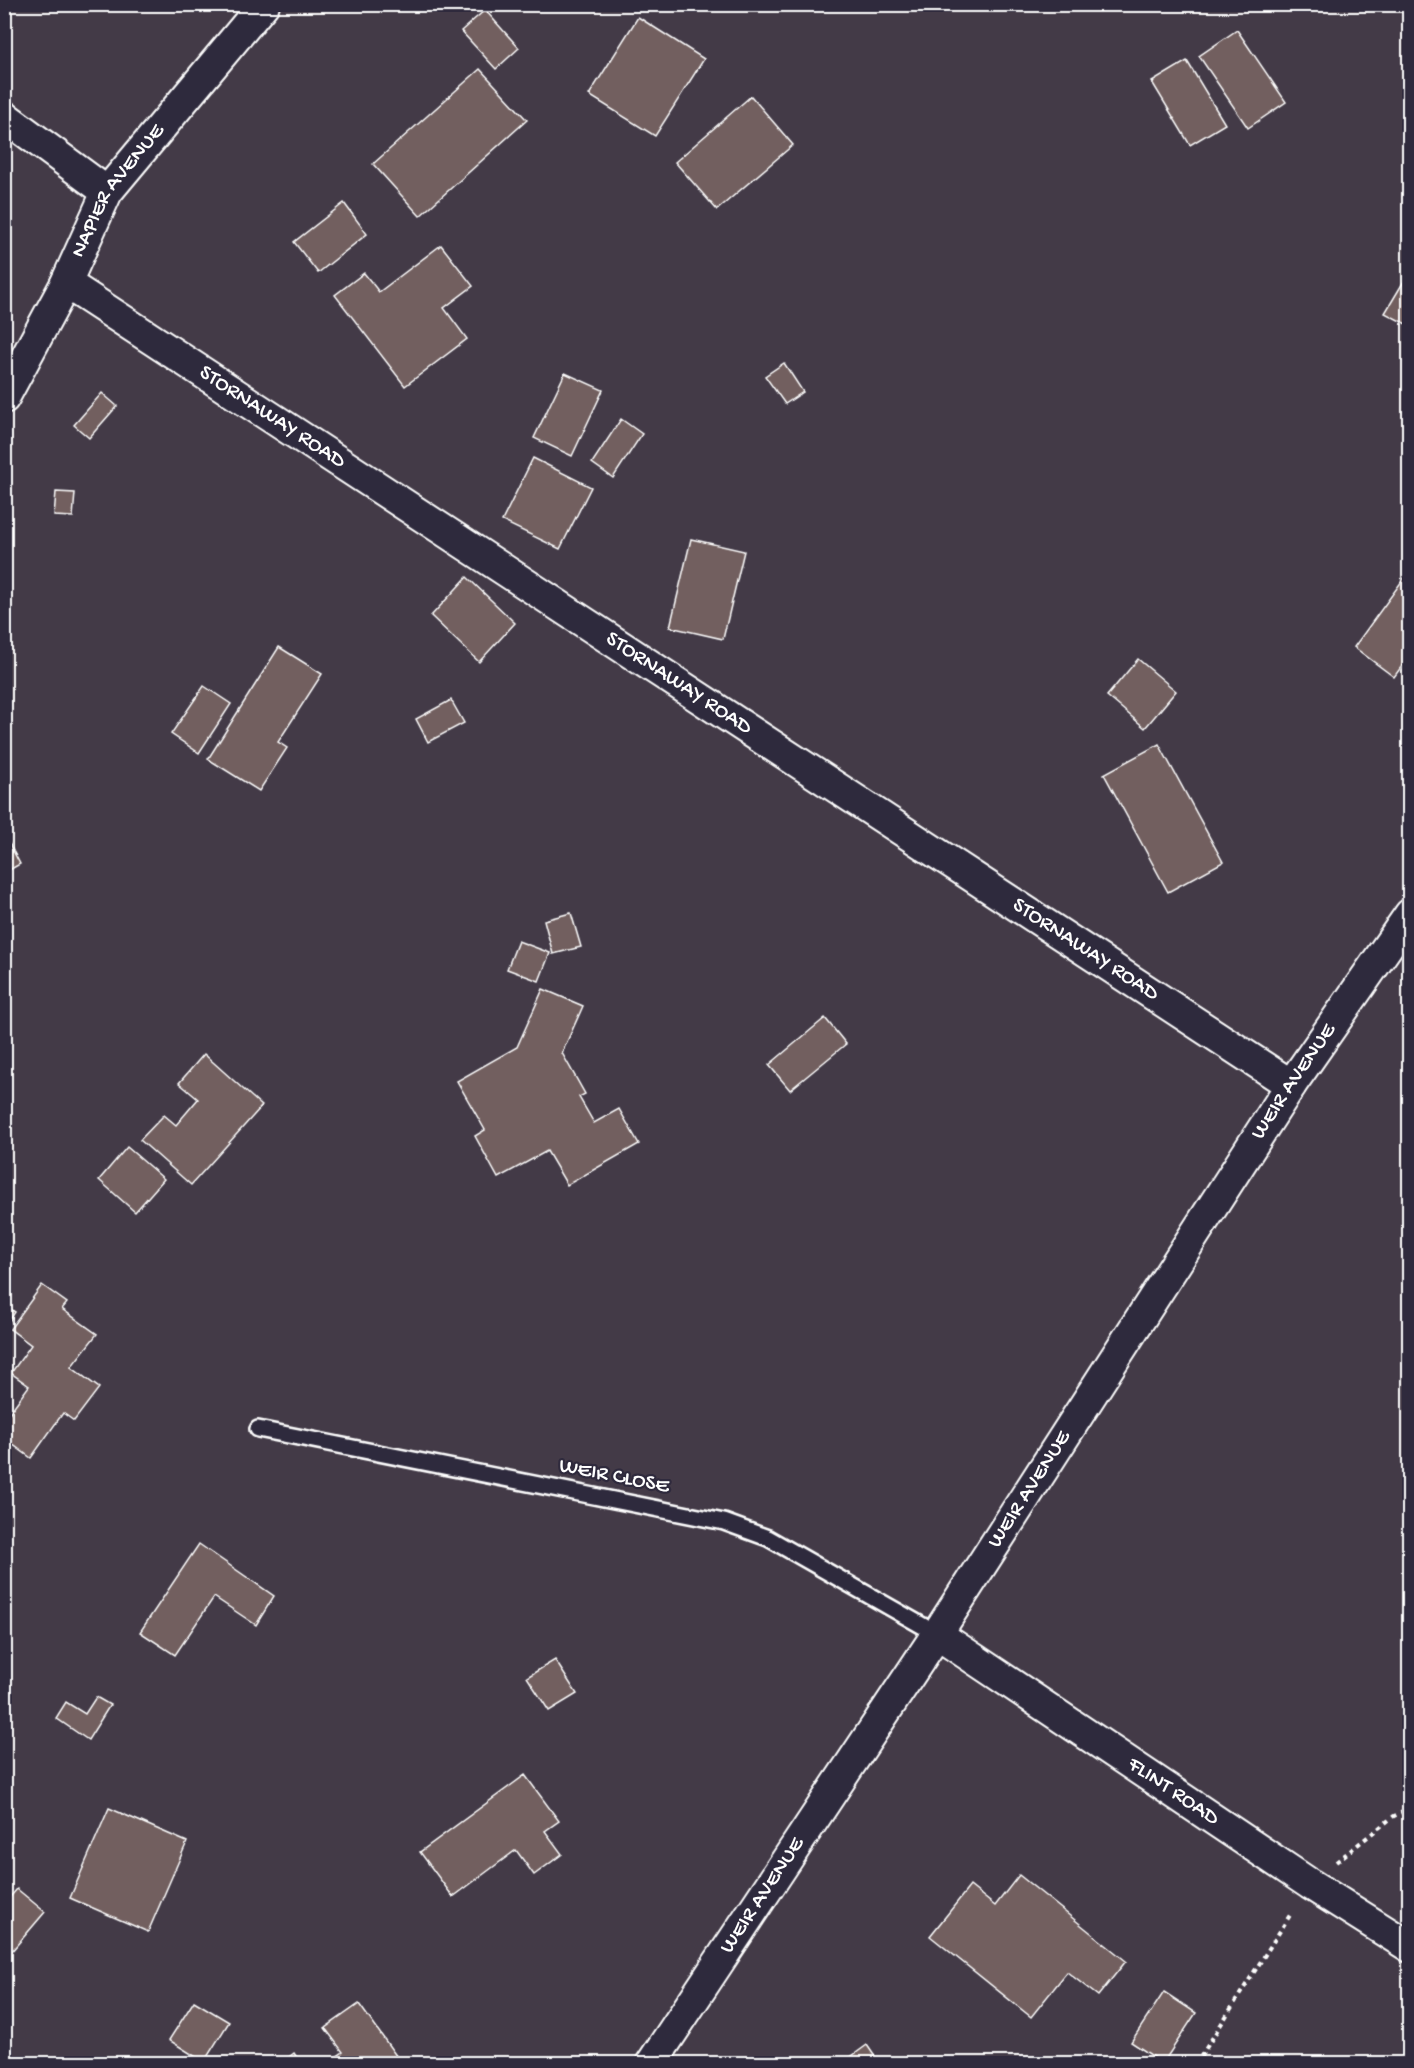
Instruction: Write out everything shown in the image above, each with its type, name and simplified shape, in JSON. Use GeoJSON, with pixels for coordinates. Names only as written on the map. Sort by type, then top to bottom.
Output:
{"type":"FeatureCollection","features":[{"type":"Feature","properties":{"kind":"street","name":"NAPIER AVENUE"},"geometry":{"type":"LineString","coordinates":[[4,398],[66,283],[107,192],[264,4]]}},
{"type":"Feature","properties":{"kind":"street"},"geometry":{"type":"LineString","coordinates":[[4,116],[107,192]]}},
{"type":"Feature","properties":{"kind":"street","name":"STORNAWAY ROAD"},"geometry":{"type":"LineString","coordinates":[[66,283],[1291,1085]]}},
{"type":"Feature","properties":{"kind":"street","name":"WEIR AVENUE"},"geometry":{"type":"LineString","coordinates":[[651,2064],[937,1634],[1291,1085],[1410,914]]}},
{"type":"Feature","properties":{"kind":"street","name":"FLINT ROAD"},"geometry":{"type":"LineString","coordinates":[[937,1634],[1310,1884],[1410,1947]]}},
{"type":"Feature","properties":{"kind":"lane","name":"WEIR CLOSE"},"geometry":{"type":"LineString","coordinates":[[258,1430],[724,1522],[768,1538],[937,1634]]}},
{"type":"Feature","properties":{"kind":"path"},"geometry":{"type":"LineString","coordinates":[[1196,2064],[1310,1884],[1394,1816],[1410,1809]]}},
{"type":"Feature","properties":{"kind":"building"},"geometry":{"type":"Polygon","coordinates":[[[485,10],[519,48],[496,69],[461,31],[485,10]]]}},
{"type":"Feature","properties":{"kind":"building"},"geometry":{"type":"Polygon","coordinates":[[[638,17],[704,59],[655,136],[589,95],[638,17]]]}},
{"type":"Feature","properties":{"kind":"building"},"geometry":{"type":"Polygon","coordinates":[[[1237,30],[1286,102],[1248,128],[1199,56],[1237,30]]]}},
{"type":"Feature","properties":{"kind":"building"},"geometry":{"type":"Polygon","coordinates":[[[1187,61],[1225,124],[1190,145],[1152,82],[1187,61]]]}},
{"type":"Feature","properties":{"kind":"building"},"geometry":{"type":"Polygon","coordinates":[[[480,69],[527,120],[420,216],[373,164],[480,69]]]}},
{"type":"Feature","properties":{"kind":"building"},"geometry":{"type":"Polygon","coordinates":[[[751,96],[793,145],[717,210],[675,162],[751,96]]]}},
{"type":"Feature","properties":{"kind":"building"},"geometry":{"type":"Polygon","coordinates":[[[344,203],[367,234],[318,273],[294,242],[344,203]]]}},
{"type":"Feature","properties":{"kind":"building"},"geometry":{"type":"Polygon","coordinates":[[[441,245],[473,286],[444,308],[467,339],[405,386],[335,295],[364,273],[379,292],[441,245]]]}},
{"type":"Feature","properties":{"kind":"building"},"geometry":{"type":"Polygon","coordinates":[[[1410,271],[1410,326],[1385,313],[1410,271]]]}},
{"type":"Feature","properties":{"kind":"building"},"geometry":{"type":"Polygon","coordinates":[[[784,363],[803,392],[785,404],[765,376],[784,363]]]}},
{"type":"Feature","properties":{"kind":"building"},"geometry":{"type":"Polygon","coordinates":[[[565,373],[603,390],[572,456],[534,438],[565,373]]]}},
{"type":"Feature","properties":{"kind":"building"},"geometry":{"type":"Polygon","coordinates":[[[102,393],[117,406],[89,438],[74,425],[102,393]]]}},
{"type":"Feature","properties":{"kind":"building"},"geometry":{"type":"Polygon","coordinates":[[[621,419],[642,434],[613,478],[592,463],[621,419]]]}},
{"type":"Feature","properties":{"kind":"building"},"geometry":{"type":"Polygon","coordinates":[[[533,458],[591,487],[560,549],[502,521],[533,458]]]}},
{"type":"Feature","properties":{"kind":"building"},"geometry":{"type":"Polygon","coordinates":[[[56,492],[75,493],[73,517],[54,516],[56,492]]]}},
{"type":"Feature","properties":{"kind":"building"},"geometry":{"type":"Polygon","coordinates":[[[691,539],[744,551],[723,639],[670,627],[691,539]]]}},
{"type":"Feature","properties":{"kind":"building"},"geometry":{"type":"Polygon","coordinates":[[[1410,570],[1410,655],[1394,677],[1354,647],[1410,570]]]}},
{"type":"Feature","properties":{"kind":"building"},"geometry":{"type":"Polygon","coordinates":[[[467,577],[515,623],[479,662],[431,616],[467,577]]]}},
{"type":"Feature","properties":{"kind":"building"},"geometry":{"type":"Polygon","coordinates":[[[279,647],[322,674],[278,742],[287,748],[259,791],[208,759],[279,647]]]}},
{"type":"Feature","properties":{"kind":"building"},"geometry":{"type":"Polygon","coordinates":[[[1138,659],[1176,691],[1145,728],[1107,696],[1138,659]]]}},
{"type":"Feature","properties":{"kind":"building"},"geometry":{"type":"Polygon","coordinates":[[[204,686],[231,704],[199,753],[171,734],[204,686]]]}},
{"type":"Feature","properties":{"kind":"building"},"geometry":{"type":"Polygon","coordinates":[[[451,700],[464,723],[428,742],[416,719],[451,700]]]}},
{"type":"Feature","properties":{"kind":"building"},"geometry":{"type":"Polygon","coordinates":[[[1159,744],[1223,862],[1168,892],[1104,774],[1159,744]]]}},
{"type":"Feature","properties":{"kind":"building"},"geometry":{"type":"Polygon","coordinates":[[[4,834],[20,864],[4,873],[4,834]]]}},
{"type":"Feature","properties":{"kind":"building"},"geometry":{"type":"Polygon","coordinates":[[[571,913],[581,947],[553,954],[544,920],[571,913]]]}},
{"type":"Feature","properties":{"kind":"building"},"geometry":{"type":"Polygon","coordinates":[[[518,941],[550,953],[539,981],[507,969],[518,941]]]}},
{"type":"Feature","properties":{"kind":"building"},"geometry":{"type":"Polygon","coordinates":[[[543,989],[583,1006],[562,1053],[585,1094],[579,1097],[594,1123],[619,1109],[639,1144],[567,1185],[547,1151],[498,1178],[475,1136],[485,1130],[457,1081],[517,1047],[543,989]]]}},
{"type":"Feature","properties":{"kind":"building"},"geometry":{"type":"Polygon","coordinates":[[[825,1018],[846,1044],[790,1090],[769,1065],[825,1018]]]}},
{"type":"Feature","properties":{"kind":"building"},"geometry":{"type":"Polygon","coordinates":[[[204,1054],[262,1106],[191,1185],[140,1140],[164,1115],[176,1125],[198,1099],[179,1083],[204,1054]]]}},
{"type":"Feature","properties":{"kind":"building"},"geometry":{"type":"Polygon","coordinates":[[[127,1147],[164,1179],[135,1212],[99,1180],[127,1147]]]}},
{"type":"Feature","properties":{"kind":"building"},"geometry":{"type":"Polygon","coordinates":[[[42,1285],[67,1303],[62,1309],[97,1334],[71,1367],[99,1388],[74,1421],[63,1413],[31,1458],[4,1438],[4,1420],[29,1386],[11,1373],[31,1345],[10,1329],[42,1285]]]}},
{"type":"Feature","properties":{"kind":"building"},"geometry":{"type":"Polygon","coordinates":[[[4,1305],[15,1312],[4,1329],[4,1305]]]}},
{"type":"Feature","properties":{"kind":"building"},"geometry":{"type":"Polygon","coordinates":[[[199,1544],[274,1596],[256,1625],[214,1597],[175,1655],[140,1632],[199,1544]]]}},
{"type":"Feature","properties":{"kind":"building"},"geometry":{"type":"Polygon","coordinates":[[[555,1660],[577,1694],[549,1711],[527,1677],[555,1660]]]}},
{"type":"Feature","properties":{"kind":"building"},"geometry":{"type":"Polygon","coordinates":[[[96,1697],[110,1705],[88,1740],[56,1718],[66,1702],[85,1714],[96,1697]]]}},
{"type":"Feature","properties":{"kind":"building"},"geometry":{"type":"Polygon","coordinates":[[[525,1775],[559,1821],[545,1831],[562,1854],[534,1875],[516,1850],[453,1897],[420,1852],[525,1775]]]}},
{"type":"Feature","properties":{"kind":"building"},"geometry":{"type":"Polygon","coordinates":[[[109,1808],[187,1842],[148,1932],[70,1898],[109,1808]]]}},
{"type":"Feature","properties":{"kind":"building"},"geometry":{"type":"Polygon","coordinates":[[[1019,1875],[1126,1961],[1098,1996],[1067,1972],[1031,2017],[930,1936],[970,1886],[995,1906],[1019,1875]]]}},
{"type":"Feature","properties":{"kind":"building"},"geometry":{"type":"Polygon","coordinates":[[[17,1889],[45,1912],[5,1959],[4,1904],[17,1889]]]}},
{"type":"Feature","properties":{"kind":"building"},"geometry":{"type":"Polygon","coordinates":[[[1164,1992],[1196,2013],[1163,2063],[1131,2042],[1164,1992]]]}},
{"type":"Feature","properties":{"kind":"building"},"geometry":{"type":"Polygon","coordinates":[[[194,2001],[229,2022],[204,2062],[169,2040],[194,2001]]]}},
{"type":"Feature","properties":{"kind":"building"},"geometry":{"type":"Polygon","coordinates":[[[359,2004],[402,2064],[326,2064],[343,2052],[325,2028],[359,2004]]]}},
{"type":"Feature","properties":{"kind":"building"},"geometry":{"type":"Polygon","coordinates":[[[867,2045],[880,2064],[841,2064],[867,2045]]]}},
{"type":"Feature","properties":{"kind":"building"},"geometry":{"type":"Polygon","coordinates":[[[294,2053],[301,2064],[280,2064],[294,2053]]]}}]}
